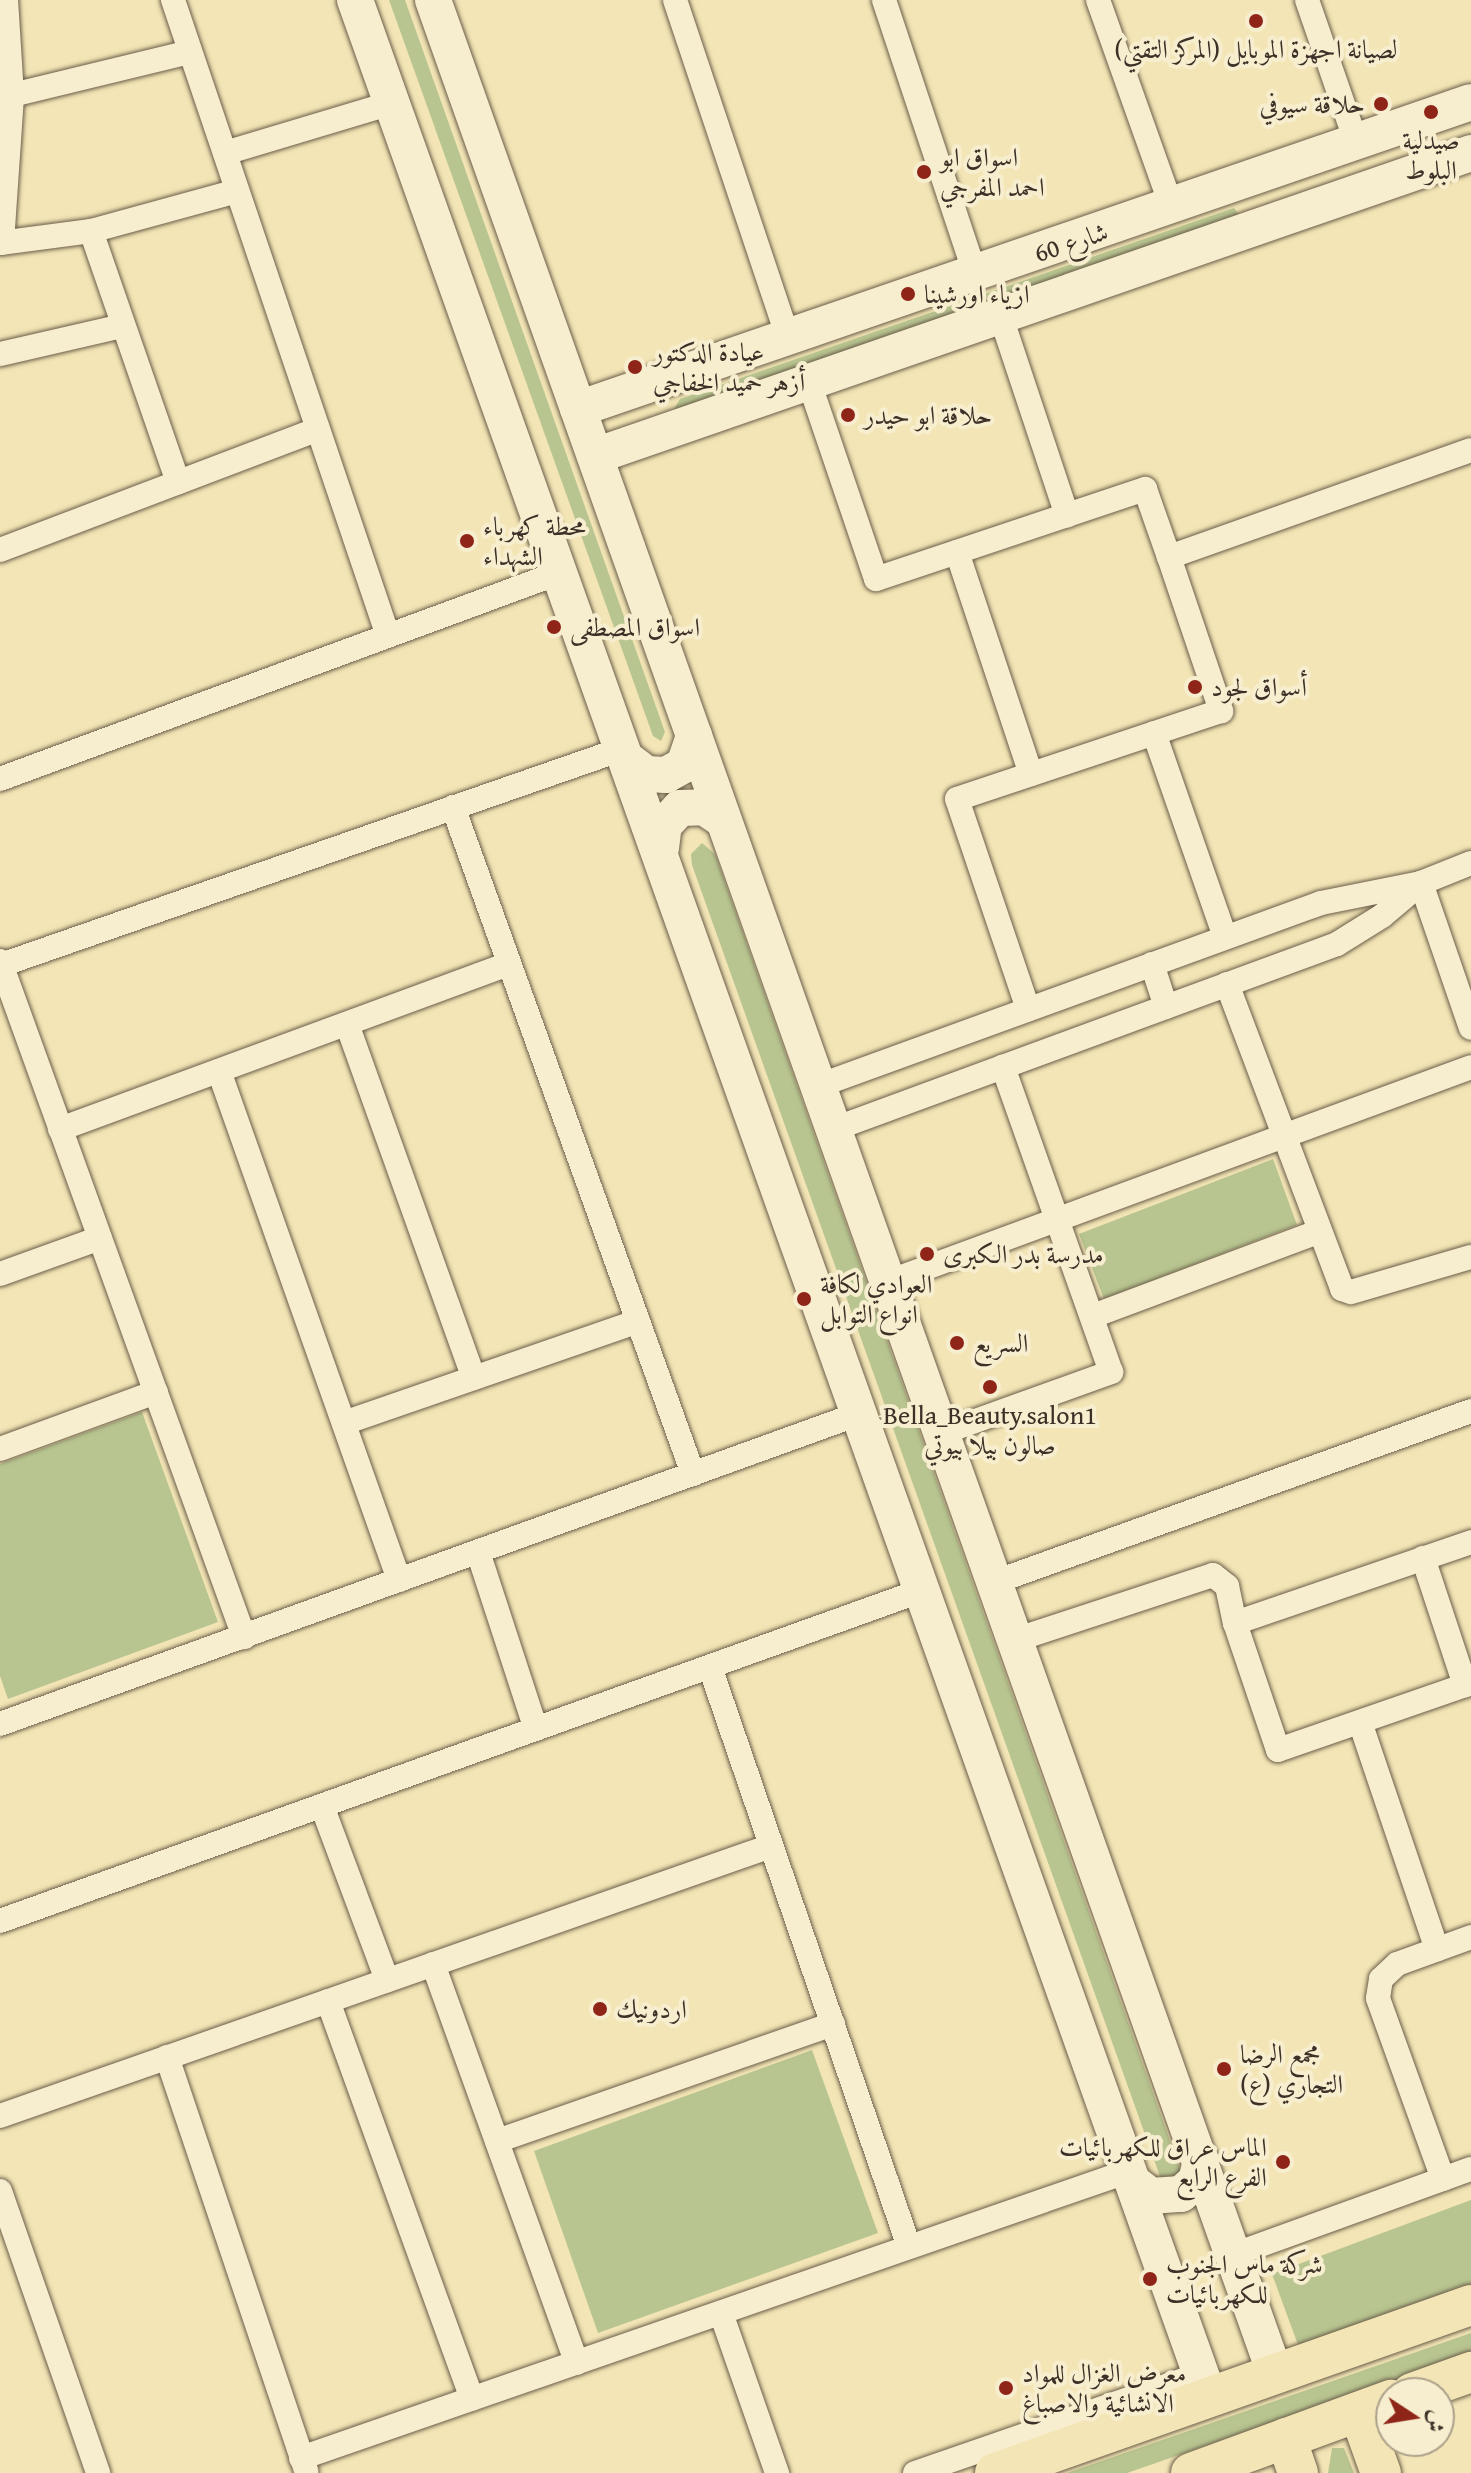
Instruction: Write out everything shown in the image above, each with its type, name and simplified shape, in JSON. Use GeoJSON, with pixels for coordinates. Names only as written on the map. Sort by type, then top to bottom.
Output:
{"type":"FeatureCollection","features":[{"type":"Feature","properties":{"kind":"main road"},"geometry":{"type":"LineString","coordinates":[[355,0],[661,848],[1205,2386]]}},
{"type":"Feature","properties":{"kind":"main road"},"geometry":{"type":"LineString","coordinates":[[433,0],[1275,2374]]}},
{"type":"Feature","properties":{"kind":"main road","name":"شارع 60"},"geometry":{"type":"LineString","coordinates":[[578,409],[1172,208],[1355,139],[1471,102]]}},
{"type":"Feature","properties":{"kind":"main road","name":"شارع 60"},"geometry":{"type":"LineString","coordinates":[[595,456],[1002,320],[1471,153]]}},
{"type":"Feature","properties":{"kind":"main road"},"geometry":{"type":"LineString","coordinates":[[1293,163],[1294,189],[1311,208]]}},
{"type":"Feature","properties":{"kind":"main road"},"geometry":{"type":"LineString","coordinates":[[1225,188],[1238,203],[1241,233]]}},
{"type":"Feature","properties":{"kind":"main road"},"geometry":{"type":"LineString","coordinates":[[667,379],[663,407],[682,427]]}},
{"type":"Feature","properties":{"kind":"main road"},"geometry":{"type":"LineString","coordinates":[[627,754],[646,774],[666,775],[684,765],[694,736]]}},
{"type":"Feature","properties":{"kind":"main road"},"geometry":{"type":"LineString","coordinates":[[661,848],[664,825],[680,808],[704,807],[723,820]]}},
{"type":"Feature","properties":{"kind":"main road"},"geometry":{"type":"LineString","coordinates":[[1132,2177],[1151,2196],[1171,2198],[1189,2189],[1201,2161]]}},
{"type":"Feature","properties":{"kind":"main road"},"geometry":{"type":"LineString","coordinates":[[995,2473],[1205,2386],[1275,2374],[1471,2305]]}},
{"type":"Feature","properties":{"kind":"main road"},"geometry":{"type":"LineString","coordinates":[[1191,2473],[1292,2456],[1375,2406]]}},
{"type":"Feature","properties":{"kind":"street"},"geometry":{"type":"LineString","coordinates":[[6,0],[12,95],[1,243],[91,231],[237,191]]}},
{"type":"Feature","properties":{"kind":"street"},"geometry":{"type":"LineString","coordinates":[[173,0],[388,636]]}},
{"type":"Feature","properties":{"kind":"street"},"geometry":{"type":"LineString","coordinates":[[675,0],[788,338]]}},
{"type":"Feature","properties":{"kind":"street"},"geometry":{"type":"LineString","coordinates":[[884,0],[975,274]]}},
{"type":"Feature","properties":{"kind":"street"},"geometry":{"type":"LineString","coordinates":[[1098,0],[1172,208]]}},
{"type":"Feature","properties":{"kind":"street"},"geometry":{"type":"LineString","coordinates":[[1307,0],[1355,139]]}},
{"type":"Feature","properties":{"kind":"street"},"geometry":{"type":"LineString","coordinates":[[12,95],[190,52]]}},
{"type":"Feature","properties":{"kind":"street"},"geometry":{"type":"LineString","coordinates":[[225,153],[392,103]]}},
{"type":"Feature","properties":{"kind":"street"},"geometry":{"type":"LineString","coordinates":[[91,231],[178,482]]}},
{"type":"Feature","properties":{"kind":"street"},"geometry":{"type":"LineString","coordinates":[[1002,320],[1067,515]]}},
{"type":"Feature","properties":{"kind":"street"},"geometry":{"type":"LineString","coordinates":[[0,354],[122,326]]}},
{"type":"Feature","properties":{"kind":"street"},"geometry":{"type":"LineString","coordinates":[[809,382],[876,579],[1145,489],[1169,557],[1221,711],[957,799],[1028,1009]]}},
{"type":"Feature","properties":{"kind":"street"},"geometry":{"type":"LineString","coordinates":[[0,550],[318,429]]}},
{"type":"Feature","properties":{"kind":"street"},"geometry":{"type":"LineString","coordinates":[[1169,557],[1471,450]]}},
{"type":"Feature","properties":{"kind":"street"},"geometry":{"type":"LineString","coordinates":[[957,552],[1031,774]]}},
{"type":"Feature","properties":{"kind":"street"},"geometry":{"type":"LineString","coordinates":[[0,779],[561,572]]}},
{"type":"Feature","properties":{"kind":"street"},"geometry":{"type":"LineString","coordinates":[[1154,733],[1225,937]]}},
{"type":"Feature","properties":{"kind":"street"},"geometry":{"type":"LineString","coordinates":[[244,1637],[1,963],[453,807],[627,754]]}},
{"type":"Feature","properties":{"kind":"street"},"geometry":{"type":"LineString","coordinates":[[453,807],[693,1474]]}},
{"type":"Feature","properties":{"kind":"street"},"geometry":{"type":"LineString","coordinates":[[818,1086],[1333,899],[1421,883],[1471,863]]}},
{"type":"Feature","properties":{"kind":"street"},"geometry":{"type":"LineString","coordinates":[[834,1129],[1337,944],[1382,916],[1421,883]]}},
{"type":"Feature","properties":{"kind":"street"},"geometry":{"type":"LineString","coordinates":[[1421,883],[1471,1028]]}},
{"type":"Feature","properties":{"kind":"street"},"geometry":{"type":"LineString","coordinates":[[60,1129],[509,964]]}},
{"type":"Feature","properties":{"kind":"street"},"geometry":{"type":"LineString","coordinates":[[1152,964],[1166,1007]]}},
{"type":"Feature","properties":{"kind":"street"},"geometry":{"type":"LineString","coordinates":[[1227,984],[1342,1289],[1351,1292],[1471,1257]]}},
{"type":"Feature","properties":{"kind":"street"},"geometry":{"type":"LineString","coordinates":[[347,1024],[474,1378]]}},
{"type":"Feature","properties":{"kind":"street"},"geometry":{"type":"LineString","coordinates":[[942,1433],[1111,1372],[1003,1067]]}},
{"type":"Feature","properties":{"kind":"street"},"geometry":{"type":"LineString","coordinates":[[888,1282],[1471,1067]]}},
{"type":"Feature","properties":{"kind":"street"},"geometry":{"type":"LineString","coordinates":[[219,1071],[399,1580]]}},
{"type":"Feature","properties":{"kind":"street"},"geometry":{"type":"LineString","coordinates":[[1093,1316],[1318,1232]]}},
{"type":"Feature","properties":{"kind":"street"},"geometry":{"type":"LineString","coordinates":[[0,1274],[100,1238]]}},
{"type":"Feature","properties":{"kind":"street"},"geometry":{"type":"LineString","coordinates":[[344,1423],[638,1321]]}},
{"type":"Feature","properties":{"kind":"street"},"geometry":{"type":"LineString","coordinates":[[0,1449],[156,1392]]}},
{"type":"Feature","properties":{"kind":"street"},"geometry":{"type":"LineString","coordinates":[[995,1582],[1471,1411]]}},
{"type":"Feature","properties":{"kind":"street"},"geometry":{"type":"LineString","coordinates":[[0,1723],[861,1413]]}},
{"type":"Feature","properties":{"kind":"street"},"geometry":{"type":"LineString","coordinates":[[1235,1623],[1471,1542]]}},
{"type":"Feature","properties":{"kind":"street"},"geometry":{"type":"LineString","coordinates":[[478,1552],[536,1729]]}},
{"type":"Feature","properties":{"kind":"street"},"geometry":{"type":"LineString","coordinates":[[1015,1640],[1213,1575],[1227,1586],[1235,1623],[1278,1750],[1468,1684],[1423,1558]]}},
{"type":"Feature","properties":{"kind":"street"},"geometry":{"type":"LineString","coordinates":[[0,1921],[923,1590]]}},
{"type":"Feature","properties":{"kind":"street"},"geometry":{"type":"LineString","coordinates":[[710,1667],[909,2247]]}},
{"type":"Feature","properties":{"kind":"street"},"geometry":{"type":"LineString","coordinates":[[1360,1722],[1437,1949]]}},
{"type":"Feature","properties":{"kind":"street"},"geometry":{"type":"LineString","coordinates":[[322,1806],[387,1980]]}},
{"type":"Feature","properties":{"kind":"street"},"geometry":{"type":"LineString","coordinates":[[0,2116],[771,1846]]}},
{"type":"Feature","properties":{"kind":"street"},"geometry":{"type":"LineString","coordinates":[[1443,2179],[1378,1998],[1381,1979],[1397,1964],[1471,1937]]}},
{"type":"Feature","properties":{"kind":"street"},"geometry":{"type":"LineString","coordinates":[[433,1964],[577,2363]]}},
{"type":"Feature","properties":{"kind":"street"},"geometry":{"type":"LineString","coordinates":[[328,2001],[472,2399]]}},
{"type":"Feature","properties":{"kind":"street"},"geometry":{"type":"LineString","coordinates":[[497,2141],[833,2024]]}},
{"type":"Feature","properties":{"kind":"street"},"geometry":{"type":"LineString","coordinates":[[167,2057],[304,2466],[472,2399],[909,2247],[1132,2177]]}},
{"type":"Feature","properties":{"kind":"street"},"geometry":{"type":"LineString","coordinates":[[1233,2255],[1471,2169]]}},
{"type":"Feature","properties":{"kind":"street"},"geometry":{"type":"LineString","coordinates":[[0,2191],[98,2473]]}},
{"type":"Feature","properties":{"kind":"street"},"geometry":{"type":"LineString","coordinates":[[721,2313],[777,2473]]}},
{"type":"Feature","properties":{"kind":"street"},"geometry":{"type":"LineString","coordinates":[[915,2473],[1205,2386]]}},
{"type":"Feature","properties":{"kind":"green space"},"geometry":{"type":"Polygon","coordinates":[[[389,0],[405,0],[665,732],[661,741],[653,736],[389,0]]]}},
{"type":"Feature","properties":{"kind":"green space"},"geometry":{"type":"Polygon","coordinates":[[[1234,208],[1239,215],[677,413],[674,409],[680,399],[1234,208]]]}},
{"type":"Feature","properties":{"kind":"green space"},"geometry":{"type":"Polygon","coordinates":[[[702,843],[715,854],[1182,2175],[1162,2182],[692,865],[691,854],[702,843]]]}},
{"type":"Feature","properties":{"kind":"green space"},"geometry":{"type":"Polygon","coordinates":[[[1273,1159],[1297,1225],[1104,1299],[1079,1234],[1273,1159]]]}},
{"type":"Feature","properties":{"kind":"green space"},"geometry":{"type":"Polygon","coordinates":[[[142,1412],[218,1622],[8,1699],[0,1676],[0,1464],[142,1412]]]}},
{"type":"Feature","properties":{"kind":"green space"},"geometry":{"type":"Polygon","coordinates":[[[812,2050],[878,2233],[598,2333],[534,2151],[812,2050]]]}},
{"type":"Feature","properties":{"kind":"green space"},"geometry":{"type":"Polygon","coordinates":[[[1471,2200],[1471,2290],[1301,2353],[1272,2274],[1471,2200]]]}},
{"type":"Feature","properties":{"kind":"green space"},"geometry":{"type":"Polygon","coordinates":[[[1471,2333],[1471,2354],[1405,2377],[1375,2377],[1375,2387],[1127,2473],[1067,2473],[1471,2333]]]}},
{"type":"Feature","properties":{"kind":"green space"},"geometry":{"type":"Polygon","coordinates":[[[1332,2448],[1344,2448],[1354,2473],[1328,2473],[1332,2448]]]}},
{"type":"Feature","properties":{"kind":"place","name":"(المركز التقتي) لصيانة اجهزة الموبايل"},"geometry":{"type":"Point","coordinates":[1256,21]}},
{"type":"Feature","properties":{"kind":"place","name":"حلاقة سيوفي"},"geometry":{"type":"Point","coordinates":[1381,104]}},
{"type":"Feature","properties":{"kind":"place","name":"صيدلية البلوط"},"geometry":{"type":"Point","coordinates":[1431,112]}},
{"type":"Feature","properties":{"kind":"place","name":"اسواق ابو احمد المفرجي"},"geometry":{"type":"Point","coordinates":[924,172]}},
{"type":"Feature","properties":{"kind":"place","name":"ازياء اورشينا"},"geometry":{"type":"Point","coordinates":[908,294]}},
{"type":"Feature","properties":{"kind":"place","name":"عيادة الدكتور أزهر حميد الخفاجي"},"geometry":{"type":"Point","coordinates":[635,367]}},
{"type":"Feature","properties":{"kind":"place","name":"حلاقة ابو حيدر"},"geometry":{"type":"Point","coordinates":[848,415]}},
{"type":"Feature","properties":{"kind":"place","name":"محطة كهرباء الشهداء"},"geometry":{"type":"Point","coordinates":[467,541]}},
{"type":"Feature","properties":{"kind":"place","name":"اسواق المصطفى"},"geometry":{"type":"Point","coordinates":[554,627]}},
{"type":"Feature","properties":{"kind":"place","name":"أسواق لجود"},"geometry":{"type":"Point","coordinates":[1195,687]}},
{"type":"Feature","properties":{"kind":"place","name":"مدرسة بدر الكبرى"},"geometry":{"type":"Point","coordinates":[927,1254]}},
{"type":"Feature","properties":{"kind":"place","name":"العوادي لكافة انواع التوابل"},"geometry":{"type":"Point","coordinates":[804,1299]}},
{"type":"Feature","properties":{"kind":"place","name":"السريع"},"geometry":{"type":"Point","coordinates":[957,1343]}},
{"type":"Feature","properties":{"kind":"place","name":"Bella_Beauty.salon1 صالون بيلا بيوتي"},"geometry":{"type":"Point","coordinates":[990,1387]}},
{"type":"Feature","properties":{"kind":"place","name":"اردونيك"},"geometry":{"type":"Point","coordinates":[600,2009]}},
{"type":"Feature","properties":{"kind":"place","name":"مجمع الرضا (ع) التجاري"},"geometry":{"type":"Point","coordinates":[1224,2069]}},
{"type":"Feature","properties":{"kind":"place","name":"الماس عراق للكهربائيات الفرع الرابع"},"geometry":{"type":"Point","coordinates":[1283,2162]}},
{"type":"Feature","properties":{"kind":"place","name":"شركة ماس الجنوب للكهربائيات"},"geometry":{"type":"Point","coordinates":[1150,2279]}},
{"type":"Feature","properties":{"kind":"place","name":"معرض الغزال للمواد الانشائية والاصباغ"},"geometry":{"type":"Point","coordinates":[1006,2388]}}]}
